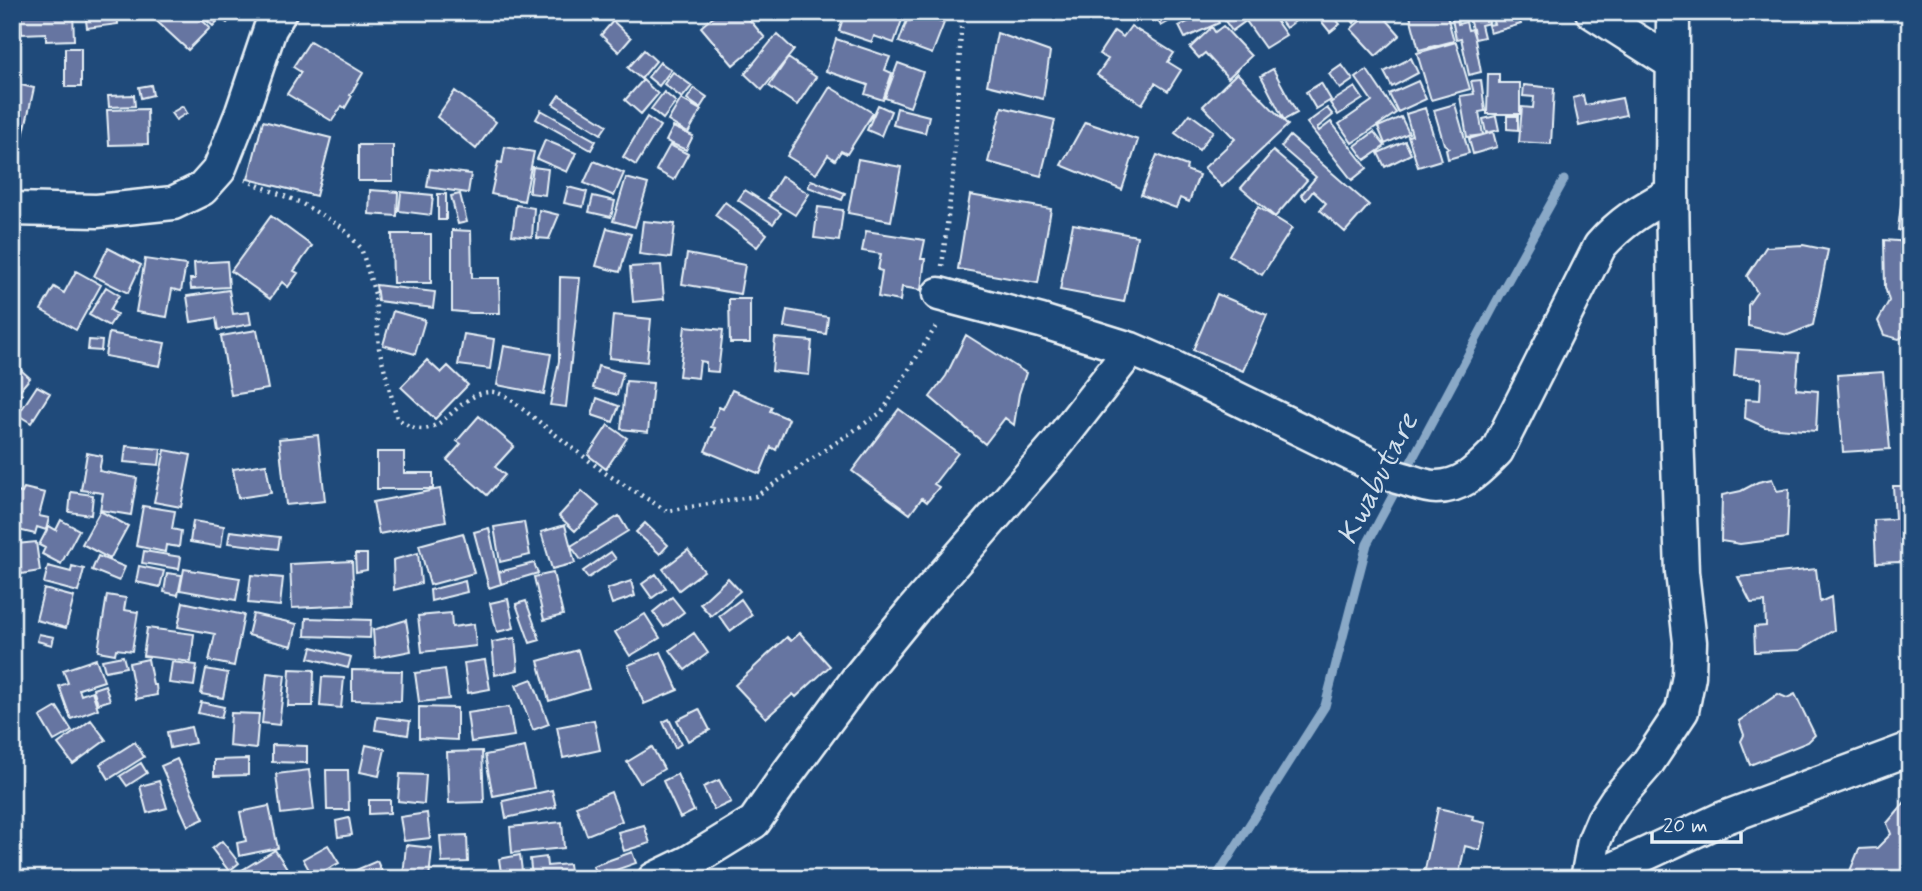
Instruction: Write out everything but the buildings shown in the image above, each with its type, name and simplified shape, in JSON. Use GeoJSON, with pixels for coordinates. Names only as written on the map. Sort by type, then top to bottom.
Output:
{"type":"FeatureCollection","features":[{"type":"Feature","properties":{"kind":"street"},"geometry":{"type":"LineString","coordinates":[[12,209],[97,211],[173,203],[202,189],[219,170],[270,29],[280,12]]}},
{"type":"Feature","properties":{"kind":"street"},"geometry":{"type":"LineString","coordinates":[[1592,12],[1672,63]]}},
{"type":"Feature","properties":{"kind":"street"},"geometry":{"type":"LineString","coordinates":[[1587,879],[1594,841],[1603,820],[1616,800],[1647,764],[1682,711],[1689,676],[1690,642],[1682,572],[1678,461],[1672,193],[1673,12]]}},
{"type":"Feature","properties":{"kind":"street"},"geometry":{"type":"LineString","coordinates":[[939,294],[1041,321],[1131,349],[1397,477],[1434,487],[1457,483],[1472,475],[1497,451],[1600,246],[1617,227],[1637,212],[1672,193]]}},
{"type":"Feature","properties":{"kind":"street"},"geometry":{"type":"LineString","coordinates":[[654,879],[690,862],[754,822],[874,658],[1057,444],[1131,349]]}},
{"type":"Feature","properties":{"kind":"street"},"geometry":{"type":"LineString","coordinates":[[1592,879],[1721,819],[1910,749]]}},
{"type":"Feature","properties":{"kind":"path"},"geometry":{"type":"LineString","coordinates":[[219,170],[299,202],[342,227],[361,248],[375,294],[379,348],[397,418],[404,424],[413,428],[430,428],[473,397],[490,391],[506,396],[604,473],[667,511],[756,496],[882,412],[935,328],[953,176],[962,12]]}},
{"type":"Feature","properties":{"kind":"waterway","name":"Kwabutare"},"geometry":{"type":"LineString","coordinates":[[1215,879],[1325,706],[1367,544],[1564,180]]}}]}
